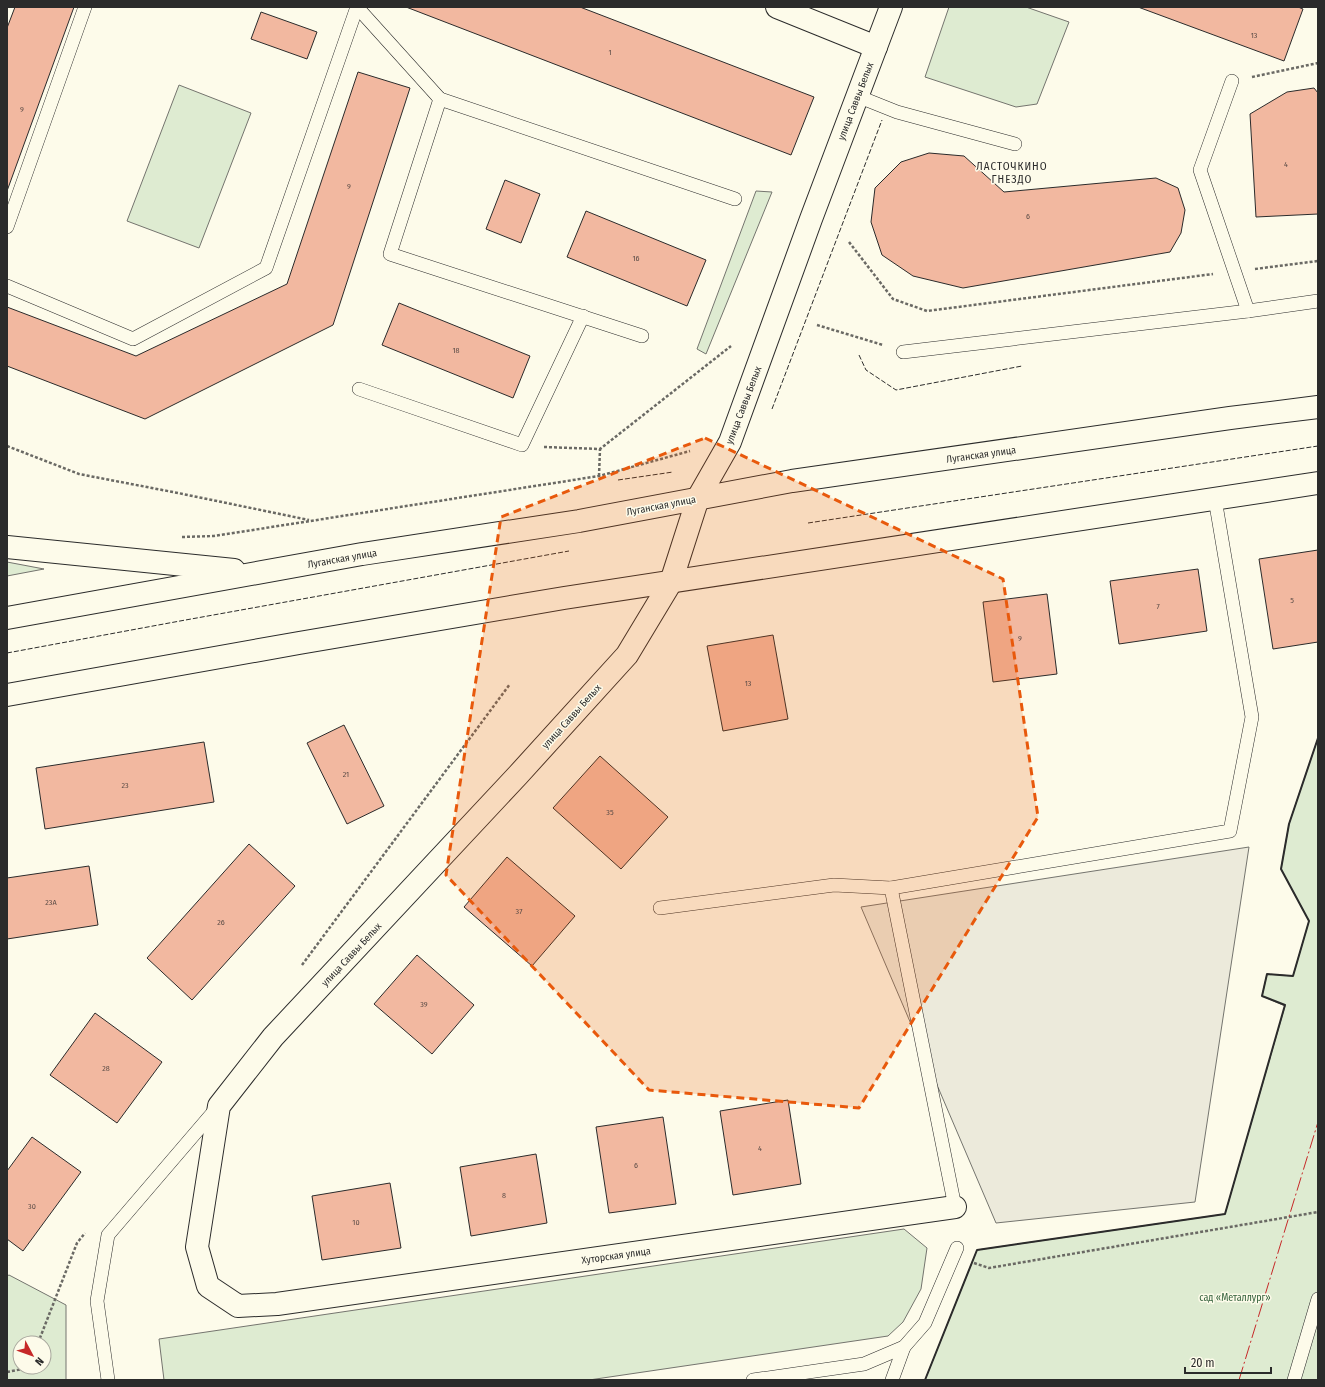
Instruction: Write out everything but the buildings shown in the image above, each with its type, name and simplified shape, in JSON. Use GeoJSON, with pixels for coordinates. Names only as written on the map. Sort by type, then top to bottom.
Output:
{"type":"FeatureCollection","features":[{"type":"Feature","properties":{"kind":"main road"},"geometry":{"type":"LineString","coordinates":[[777,7],[876,47]]}},
{"type":"Feature","properties":{"kind":"main road","name":"улица Саввы Белых"},"geometry":{"type":"LineString","coordinates":[[277,1304],[238,1306],[208,1286],[197,1247],[219,1106],[273,1037],[518,775],[627,655],[671,582],[698,498],[730,442],[891,7]]}},
{"type":"Feature","properties":{"kind":"main road","name":"Луганская улица"},"geometry":{"type":"LineString","coordinates":[[7,618],[362,554],[579,521],[808,479],[1230,418],[1318,407]]}},
{"type":"Feature","properties":{"kind":"main road"},"geometry":{"type":"LineString","coordinates":[[7,695],[314,640],[564,598],[1318,483]]}},
{"type":"Feature","properties":{"kind":"main road"},"geometry":{"type":"LineString","coordinates":[[7,547],[261,572]]}},
{"type":"Feature","properties":{"kind":"main road"},"geometry":{"type":"LineString","coordinates":[[7,698],[38,690]]}},
{"type":"Feature","properties":{"kind":"main road","name":"Хуторская улица"},"geometry":{"type":"LineString","coordinates":[[277,1304],[955,1207]]}},
{"type":"Feature","properties":{"kind":"lane"},"geometry":{"type":"LineString","coordinates":[[7,227],[85,7]]}},
{"type":"Feature","properties":{"kind":"lane"},"geometry":{"type":"LineString","coordinates":[[7,286],[132,339],[266,268],[357,7],[440,99],[735,198]]}},
{"type":"Feature","properties":{"kind":"lane"},"geometry":{"type":"LineString","coordinates":[[1232,81],[1200,170],[1248,311]]}},
{"type":"Feature","properties":{"kind":"lane"},"geometry":{"type":"LineString","coordinates":[[857,96],[897,112],[1015,144]]}},
{"type":"Feature","properties":{"kind":"lane"},"geometry":{"type":"LineString","coordinates":[[440,99],[390,254],[642,336]]}},
{"type":"Feature","properties":{"kind":"lane"},"geometry":{"type":"LineString","coordinates":[[903,352],[1248,311],[1318,301]]}},
{"type":"Feature","properties":{"kind":"lane"},"geometry":{"type":"LineString","coordinates":[[359,389],[522,445],[583,316]]}},
{"type":"Feature","properties":{"kind":"lane"},"geometry":{"type":"LineString","coordinates":[[660,908],[834,885],[891,888],[1230,831],[1252,717],[1215,499]]}},
{"type":"Feature","properties":{"kind":"lane"},"geometry":{"type":"LineString","coordinates":[[891,888],[955,1207]]}},
{"type":"Feature","properties":{"kind":"lane"},"geometry":{"type":"LineString","coordinates":[[108,1380],[97,1301],[108,1236],[219,1106]]}},
{"type":"Feature","properties":{"kind":"lane"},"geometry":{"type":"LineString","coordinates":[[892,1380],[904,1347],[925,1323],[957,1248]]}},
{"type":"Feature","properties":{"kind":"lane"},"geometry":{"type":"LineString","coordinates":[[1294,1380],[1318,1299]]}},
{"type":"Feature","properties":{"kind":"lane"},"geometry":{"type":"LineString","coordinates":[[753,1380],[864,1364],[904,1347]]}},
{"type":"Feature","properties":{"kind":"path"},"geometry":{"type":"LineString","coordinates":[[1232,81],[1318,63]]}},
{"type":"Feature","properties":{"kind":"path"},"geometry":{"type":"LineString","coordinates":[[849,242],[893,299],[926,311],[1318,260]]}},
{"type":"Feature","properties":{"kind":"path"},"geometry":{"type":"LineString","coordinates":[[816,325],[903,352]]}},
{"type":"Feature","properties":{"kind":"path"},"geometry":{"type":"LineString","coordinates":[[522,445],[600,449],[731,346]]}},
{"type":"Feature","properties":{"kind":"path"},"geometry":{"type":"LineString","coordinates":[[7,446],[79,474],[178,492],[311,521]]}},
{"type":"Feature","properties":{"kind":"path"},"geometry":{"type":"LineString","coordinates":[[599,476],[600,449]]}},
{"type":"Feature","properties":{"kind":"path"},"geometry":{"type":"LineString","coordinates":[[254,530],[599,476],[690,451]]}},
{"type":"Feature","properties":{"kind":"path"},"geometry":{"type":"LineString","coordinates":[[298,971],[510,684]]}},
{"type":"Feature","properties":{"kind":"path"},"geometry":{"type":"LineString","coordinates":[[957,1248],[972,1263],[989,1268],[1318,1212]]}},
{"type":"Feature","properties":{"kind":"highlighted area"},"geometry":{"type":"Polygon","coordinates":[[[705,438],[1003,579],[1038,817],[859,1108],[649,1090],[446,875],[501,517],[705,438]]]}},
{"type":"Feature","properties":{"kind":"green space"},"geometry":{"type":"Polygon","coordinates":[[[949,7],[1026,7],[1069,22],[1037,104],[1016,107],[925,77],[949,7]]]}},
{"type":"Feature","properties":{"kind":"green space"},"geometry":{"type":"Polygon","coordinates":[[[179,85],[251,113],[199,248],[127,221],[179,85]]]}},
{"type":"Feature","properties":{"kind":"green space"},"geometry":{"type":"Polygon","coordinates":[[[756,191],[772,192],[706,354],[697,349],[756,191]]]}},
{"type":"Feature","properties":{"kind":"green space"},"geometry":{"type":"Polygon","coordinates":[[[7,562],[44,569],[7,576],[7,562]]]}},
{"type":"Feature","properties":{"kind":"green space","name":"сад «Металлург»"},"geometry":{"type":"Polygon","coordinates":[[[1318,738],[1318,1380],[925,1380],[977,1250],[1225,1214],[1285,1006],[1262,996],[1267,974],[1293,976],[1309,921],[1281,869],[1289,824],[1318,738]]]}},
{"type":"Feature","properties":{"kind":"green space"},"geometry":{"type":"Polygon","coordinates":[[[904,1229],[927,1248],[921,1289],[903,1322],[888,1336],[589,1380],[164,1380],[159,1339],[904,1229]]]}},
{"type":"Feature","properties":{"kind":"green space"},"geometry":{"type":"Polygon","coordinates":[[[9,1275],[66,1305],[66,1380],[7,1380],[7,1276],[9,1275]]]}},
{"type":"Feature","properties":{"kind":"shaded area"},"geometry":{"type":"Polygon","coordinates":[[[1249,847],[1195,1202],[996,1223],[861,907],[1249,847]]]}},
{"type":"Feature","properties":{"kind":"fence"},"geometry":{"type":"LineString","coordinates":[[772,409],[882,120]]}},
{"type":"Feature","properties":{"kind":"fence"},"geometry":{"type":"LineString","coordinates":[[859,355],[866,370],[896,390],[1022,366]]}},
{"type":"Feature","properties":{"kind":"fence"},"geometry":{"type":"LineString","coordinates":[[808,523],[1318,446]]}},
{"type":"Feature","properties":{"kind":"fence"},"geometry":{"type":"LineString","coordinates":[[618,480],[673,472]]}},
{"type":"Feature","properties":{"kind":"fence"},"geometry":{"type":"LineString","coordinates":[[7,653],[569,551]]}},
{"type":"Feature","properties":{"kind":"wall"},"geometry":{"type":"LineString","coordinates":[[925,1380],[977,1250],[1225,1214],[1285,1005],[1262,996],[1267,974],[1293,976],[1309,921],[1281,869],[1289,824],[1318,738]]}},
{"type":"Feature","properties":{"kind":"power"},"geometry":{"type":"LineString","coordinates":[[1239,1380],[1318,1122]]}},
{"type":"Feature","properties":{"kind":"district","name":"ЛАСТОЧКИНО ГНЕЗДО"},"geometry":{"type":"Point","coordinates":[1012,172]}}]}
